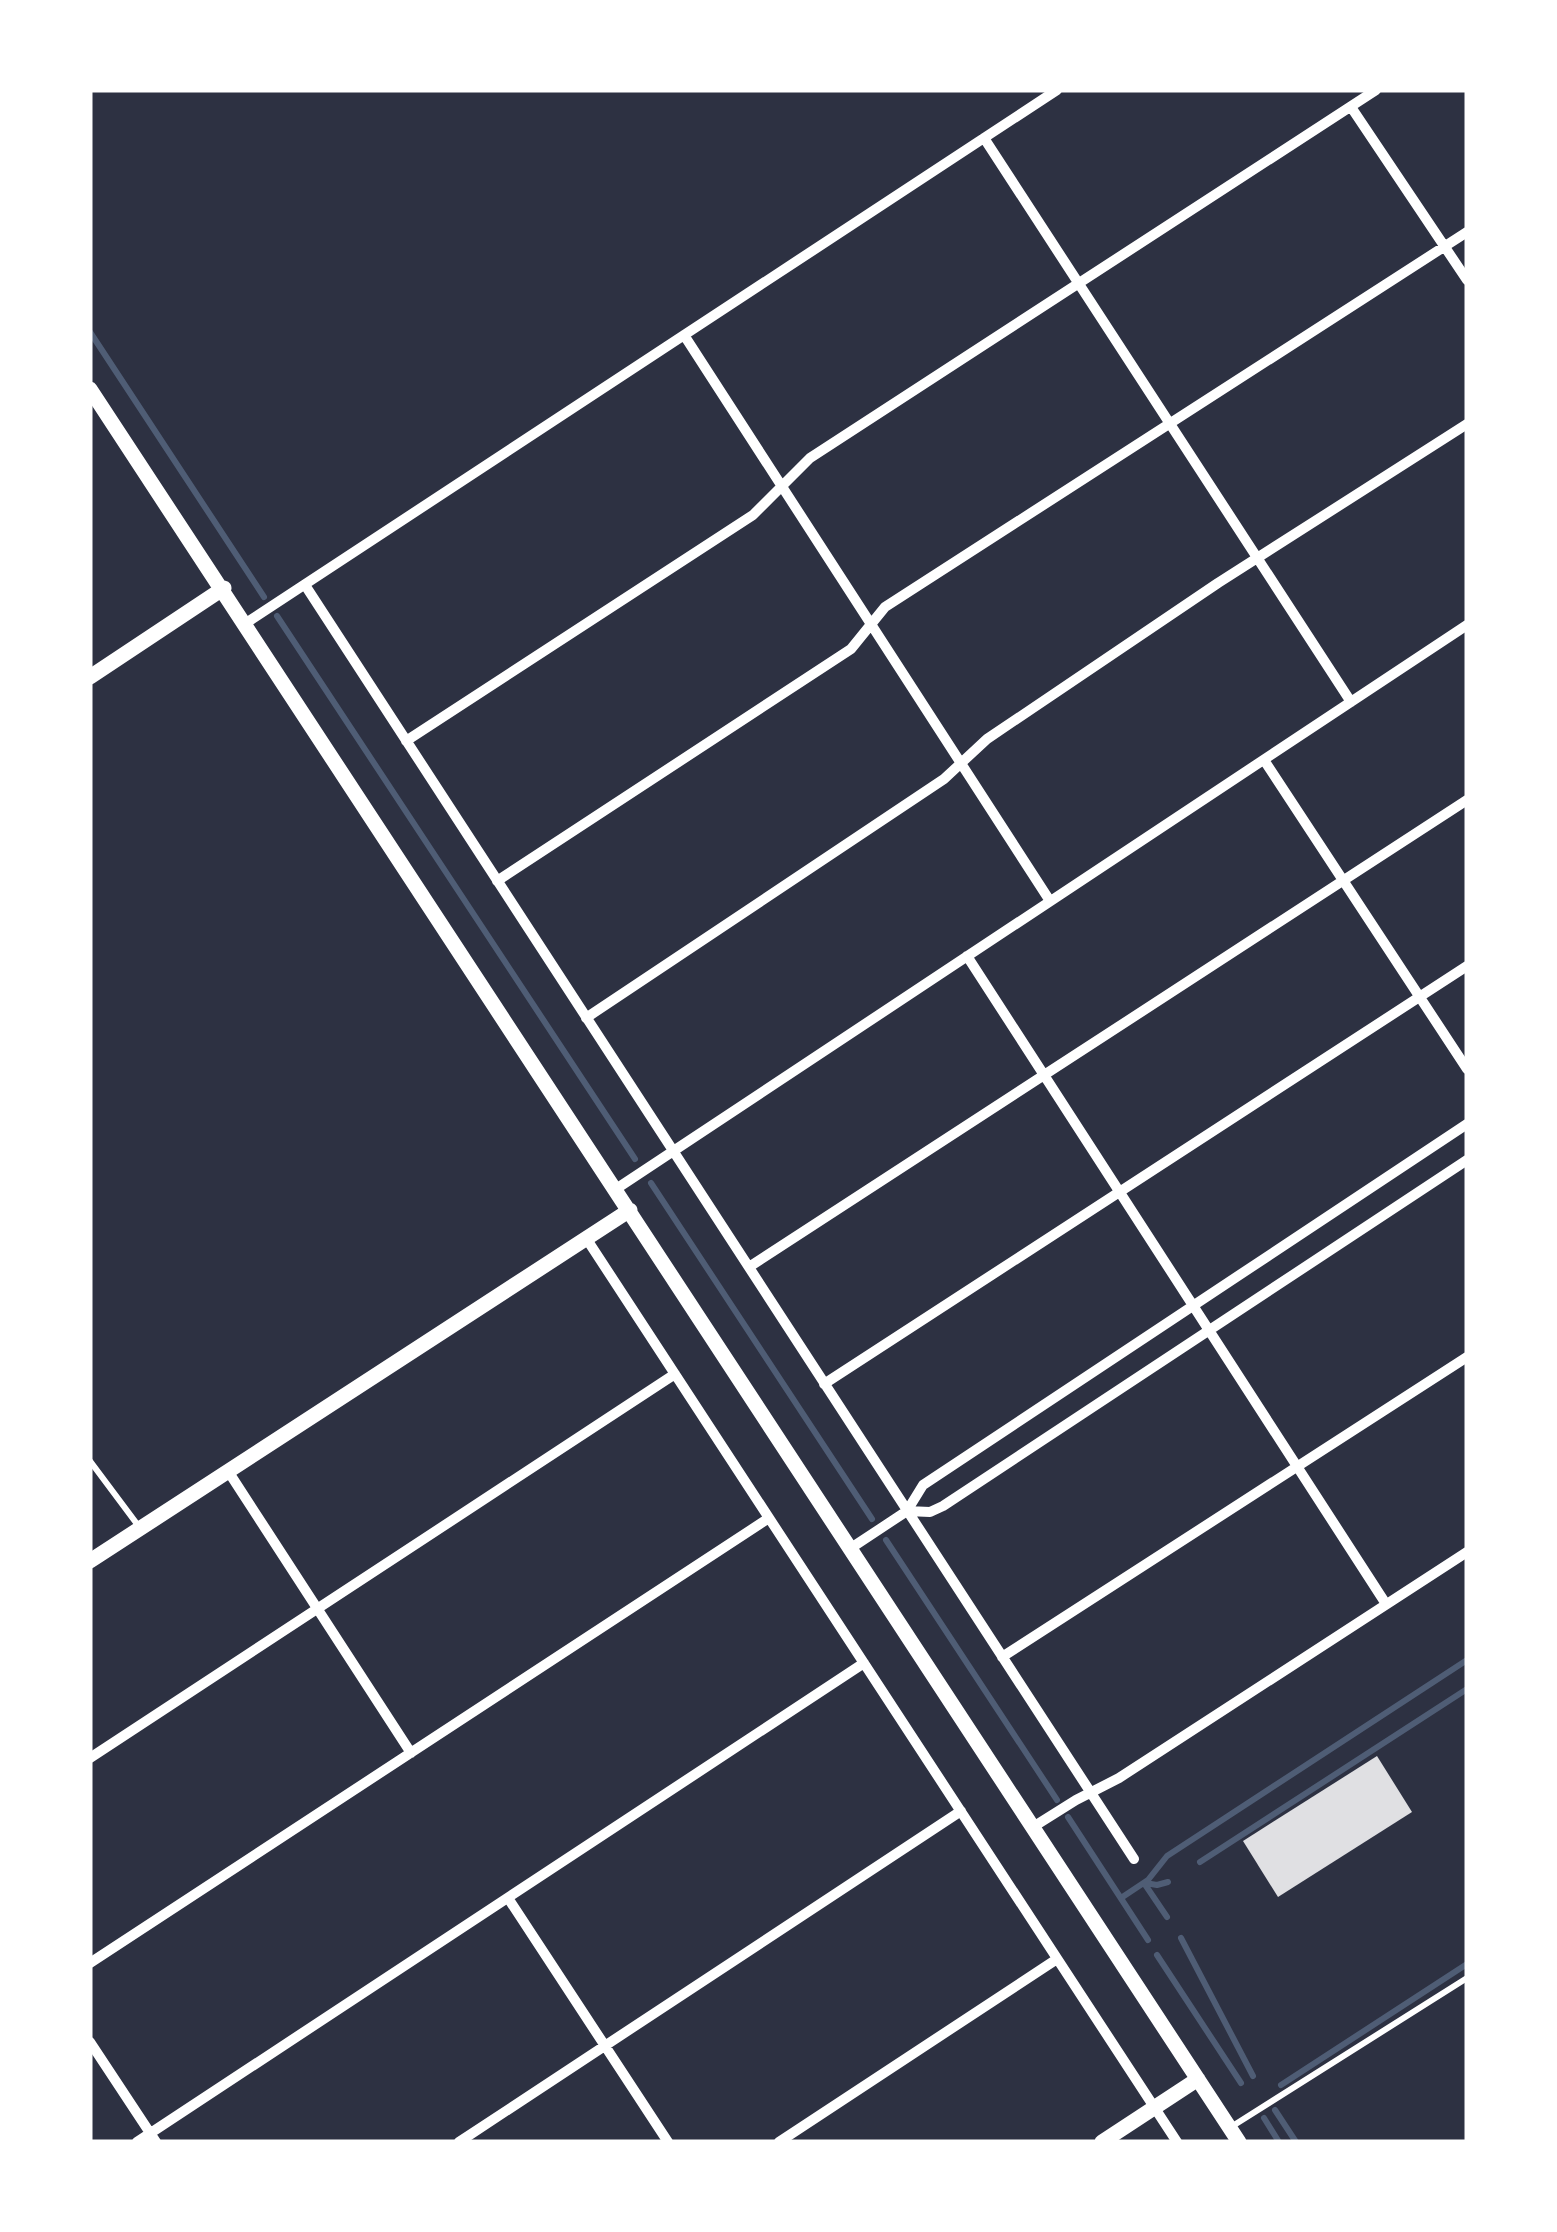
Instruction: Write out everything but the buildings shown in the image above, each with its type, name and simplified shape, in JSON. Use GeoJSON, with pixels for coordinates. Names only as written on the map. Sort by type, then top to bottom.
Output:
{"type":"FeatureCollection","features":[{"type":"Feature","properties":{"kind":"street"},"geometry":{"type":"LineString","coordinates":[[246,623],[1057,90]]}},
{"type":"Feature","properties":{"kind":"street"},"geometry":{"type":"LineString","coordinates":[[406,740],[753,515],[810,458],[1376,90]]}},
{"type":"Feature","properties":{"kind":"street"},"geometry":{"type":"LineString","coordinates":[[1351,107],[1467,280]]}},
{"type":"Feature","properties":{"kind":"street"},"geometry":{"type":"LineString","coordinates":[[984,138],[1351,702]]}},
{"type":"Feature","properties":{"kind":"street"},"geometry":{"type":"LineString","coordinates":[[497,881],[851,648],[885,607],[1467,232]]}},
{"type":"Feature","properties":{"kind":"street"},"geometry":{"type":"LineString","coordinates":[[684,336],[1050,901]]}},
{"type":"Feature","properties":{"kind":"street"},"geometry":{"type":"LineString","coordinates":[[90,388],[1239,2142]]}},
{"type":"Feature","properties":{"kind":"street"},"geometry":{"type":"LineString","coordinates":[[586,1018],[944,779],[987,739],[1257,558],[1467,424]]}},
{"type":"Feature","properties":{"kind":"street"},"geometry":{"type":"LineString","coordinates":[[304,585],[1134,1859]]}},
{"type":"Feature","properties":{"kind":"street"},"geometry":{"type":"LineString","coordinates":[[90,676],[224,588]]}},
{"type":"Feature","properties":{"kind":"street"},"geometry":{"type":"LineString","coordinates":[[616,1189],[1467,626]]}},
{"type":"Feature","properties":{"kind":"street"},"geometry":{"type":"LineString","coordinates":[[1264,760],[1467,1069]]}},
{"type":"Feature","properties":{"kind":"street"},"geometry":{"type":"LineString","coordinates":[[749,1268],[1467,800]]}},
{"type":"Feature","properties":{"kind":"street"},"geometry":{"type":"LineString","coordinates":[[967,956],[1386,1604]]}},
{"type":"Feature","properties":{"kind":"street"},"geometry":{"type":"LineString","coordinates":[[824,1384],[1467,966]]}},
{"type":"Feature","properties":{"kind":"street"},"geometry":{"type":"LineString","coordinates":[[851,1548],[907,1511],[924,1485],[1467,1124]]}},
{"type":"Feature","properties":{"kind":"street"},"geometry":{"type":"LineString","coordinates":[[907,1511],[930,1512],[944,1506],[1467,1160]]}},
{"type":"Feature","properties":{"kind":"street"},"geometry":{"type":"LineString","coordinates":[[90,1561],[630,1210]]}},
{"type":"Feature","properties":{"kind":"street"},"geometry":{"type":"LineString","coordinates":[[586,1238],[1177,2142]]}},
{"type":"Feature","properties":{"kind":"street"},"geometry":{"type":"LineString","coordinates":[[1002,1657],[1467,1357]]}},
{"type":"Feature","properties":{"kind":"street"},"geometry":{"type":"LineString","coordinates":[[90,1758],[675,1374]]}},
{"type":"Feature","properties":{"kind":"street"},"geometry":{"type":"LineString","coordinates":[[228,1472],[410,1753]]}},
{"type":"Feature","properties":{"kind":"street"},"geometry":{"type":"LineString","coordinates":[[90,1963],[769,1518]]}},
{"type":"Feature","properties":{"kind":"street"},"geometry":{"type":"LineString","coordinates":[[1033,1827],[1120,1778],[1467,1552]]}},
{"type":"Feature","properties":{"kind":"street"},"geometry":{"type":"LineString","coordinates":[[137,2142],[153,2138],[864,1663]]}},
{"type":"Feature","properties":{"kind":"street"},"geometry":{"type":"LineString","coordinates":[[459,2142],[961,1811]]}},
{"type":"Feature","properties":{"kind":"street"},"geometry":{"type":"LineString","coordinates":[[508,1898],[668,2142]]}},
{"type":"Feature","properties":{"kind":"street"},"geometry":{"type":"LineString","coordinates":[[778,2142],[1057,1959]]}},
{"type":"Feature","properties":{"kind":"street"},"geometry":{"type":"LineString","coordinates":[[90,2042],[153,2138]]}},
{"type":"Feature","properties":{"kind":"street"},"geometry":{"type":"LineString","coordinates":[[1102,2142],[1198,2079]]}},
{"type":"Feature","properties":{"kind":"lane"},"geometry":{"type":"LineString","coordinates":[[90,1461],[140,1528]]}},
{"type":"Feature","properties":{"kind":"lane"},"geometry":{"type":"LineString","coordinates":[[1230,2127],[1467,1978]]}},
{"type":"Feature","properties":{"kind":"waterway"},"geometry":{"type":"LineString","coordinates":[[90,332],[264,597]]}},
{"type":"Feature","properties":{"kind":"waterway"},"geometry":{"type":"LineString","coordinates":[[277,616],[635,1159]]}},
{"type":"Feature","properties":{"kind":"waterway"},"geometry":{"type":"LineString","coordinates":[[651,1183],[872,1519]]}},
{"type":"Feature","properties":{"kind":"waterway"},"geometry":{"type":"LineString","coordinates":[[886,1540],[1057,1800]]}},
{"type":"Feature","properties":{"kind":"waterway"},"geometry":{"type":"LineString","coordinates":[[1121,1898],[1148,1880],[1167,1856],[1467,1660]]}},
{"type":"Feature","properties":{"kind":"waterway"},"geometry":{"type":"LineString","coordinates":[[1200,1862],[1467,1689]]}},
{"type":"Feature","properties":{"kind":"waterway"},"geometry":{"type":"LineString","coordinates":[[1068,1817],[1148,1940]]}},
{"type":"Feature","properties":{"kind":"waterway"},"geometry":{"type":"LineString","coordinates":[[1145,1883],[1168,1882]]}},
{"type":"Feature","properties":{"kind":"waterway"},"geometry":{"type":"LineString","coordinates":[[1144,1883],[1167,1917]]}},
{"type":"Feature","properties":{"kind":"waterway"},"geometry":{"type":"LineString","coordinates":[[1181,1938],[1253,2076]]}},
{"type":"Feature","properties":{"kind":"waterway"},"geometry":{"type":"LineString","coordinates":[[1157,1955],[1241,2083]]}},
{"type":"Feature","properties":{"kind":"waterway"},"geometry":{"type":"LineString","coordinates":[[1281,2085],[1467,1964]]}},
{"type":"Feature","properties":{"kind":"waterway"},"geometry":{"type":"LineString","coordinates":[[1275,2110],[1296,2142]]}},
{"type":"Feature","properties":{"kind":"waterway"},"geometry":{"type":"LineString","coordinates":[[1264,2118],[1279,2142]]}}]}
